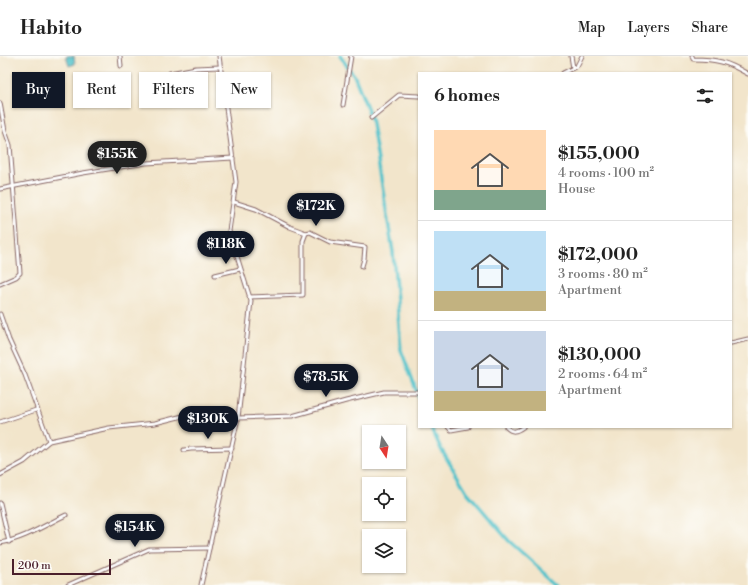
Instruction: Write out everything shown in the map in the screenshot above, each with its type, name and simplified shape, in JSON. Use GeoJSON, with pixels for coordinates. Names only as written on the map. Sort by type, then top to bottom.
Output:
{"type":"FeatureCollection","features":[{"type":"Feature","properties":{"kind":"street"},"geometry":{"type":"LineString","coordinates":[[120,56],[121,66]]}},
{"type":"Feature","properties":{"kind":"street"},"geometry":{"type":"LineString","coordinates":[[201,585],[238,418],[251,301],[229,231],[236,182],[219,56]]}},
{"type":"Feature","properties":{"kind":"street"},"geometry":{"type":"LineString","coordinates":[[343,105],[351,56]]}},
{"type":"Feature","properties":{"kind":"street"},"geometry":{"type":"LineString","coordinates":[[571,56],[573,68]]}},
{"type":"Feature","properties":{"kind":"street"},"geometry":{"type":"LineString","coordinates":[[565,72],[577,66],[582,56]]}},
{"type":"Feature","properties":{"kind":"street"},"geometry":{"type":"LineString","coordinates":[[692,56],[693,59],[719,60],[748,74]]}},
{"type":"Feature","properties":{"kind":"street"},"geometry":{"type":"LineString","coordinates":[[179,72],[196,68],[220,67]]}},
{"type":"Feature","properties":{"kind":"street"},"geometry":{"type":"LineString","coordinates":[[371,118],[399,95],[418,96]]}},
{"type":"Feature","properties":{"kind":"street"},"geometry":{"type":"LineString","coordinates":[[0,103],[5,131],[10,145],[20,273],[16,278],[0,284]]}},
{"type":"Feature","properties":{"kind":"street"},"geometry":{"type":"LineString","coordinates":[[0,189],[83,173],[146,163],[233,158]]}},
{"type":"Feature","properties":{"kind":"street"},"geometry":{"type":"LineString","coordinates":[[234,202],[256,209],[306,233],[310,232],[330,242],[365,247],[362,266]]}},
{"type":"Feature","properties":{"kind":"street"},"geometry":{"type":"LineString","coordinates":[[249,297],[303,295],[303,241],[306,233]]}},
{"type":"Feature","properties":{"kind":"street"},"geometry":{"type":"LineString","coordinates":[[215,276],[240,269]]}},
{"type":"Feature","properties":{"kind":"street"},"geometry":{"type":"LineString","coordinates":[[0,314],[9,340],[25,375],[36,410],[49,441]]}},
{"type":"Feature","properties":{"kind":"street"},"geometry":{"type":"LineString","coordinates":[[732,343],[748,339]]}},
{"type":"Feature","properties":{"kind":"street"},"geometry":{"type":"LineString","coordinates":[[0,475],[24,462],[49,441],[109,428],[155,422],[183,416],[223,413],[238,418],[292,416],[384,392],[418,392]]}},
{"type":"Feature","properties":{"kind":"street"},"geometry":{"type":"LineString","coordinates":[[0,422],[36,410]]}},
{"type":"Feature","properties":{"kind":"street"},"geometry":{"type":"LineString","coordinates":[[449,428],[451,430],[462,428]]}},
{"type":"Feature","properties":{"kind":"street"},"geometry":{"type":"LineString","coordinates":[[507,428],[510,431],[516,432],[522,428]]}},
{"type":"Feature","properties":{"kind":"street"},"geometry":{"type":"LineString","coordinates":[[184,450],[198,448],[232,448]]}},
{"type":"Feature","properties":{"kind":"street"},"geometry":{"type":"LineString","coordinates":[[0,503],[9,542]]}},
{"type":"Feature","properties":{"kind":"street"},"geometry":{"type":"LineString","coordinates":[[0,543],[9,542],[48,525],[66,515]]}},
{"type":"Feature","properties":{"kind":"street"},"geometry":{"type":"LineString","coordinates":[[68,585],[149,549],[209,548]]}},
{"type":"Feature","properties":{"kind":"water"},"geometry":{"type":"Polygon","coordinates":[[[74,56],[75,64],[69,66],[66,57],[74,56]]]}},
{"type":"Feature","properties":{"kind":"waterway"},"geometry":{"type":"LineString","coordinates":[[340,56],[347,66]]}},
{"type":"Feature","properties":{"kind":"waterway"},"geometry":{"type":"LineString","coordinates":[[350,70],[354,75],[371,118],[393,252],[401,350],[418,395]]}},
{"type":"Feature","properties":{"kind":"waterway"},"geometry":{"type":"LineString","coordinates":[[431,428],[441,449],[467,492],[509,541],[558,585]]}}]}
